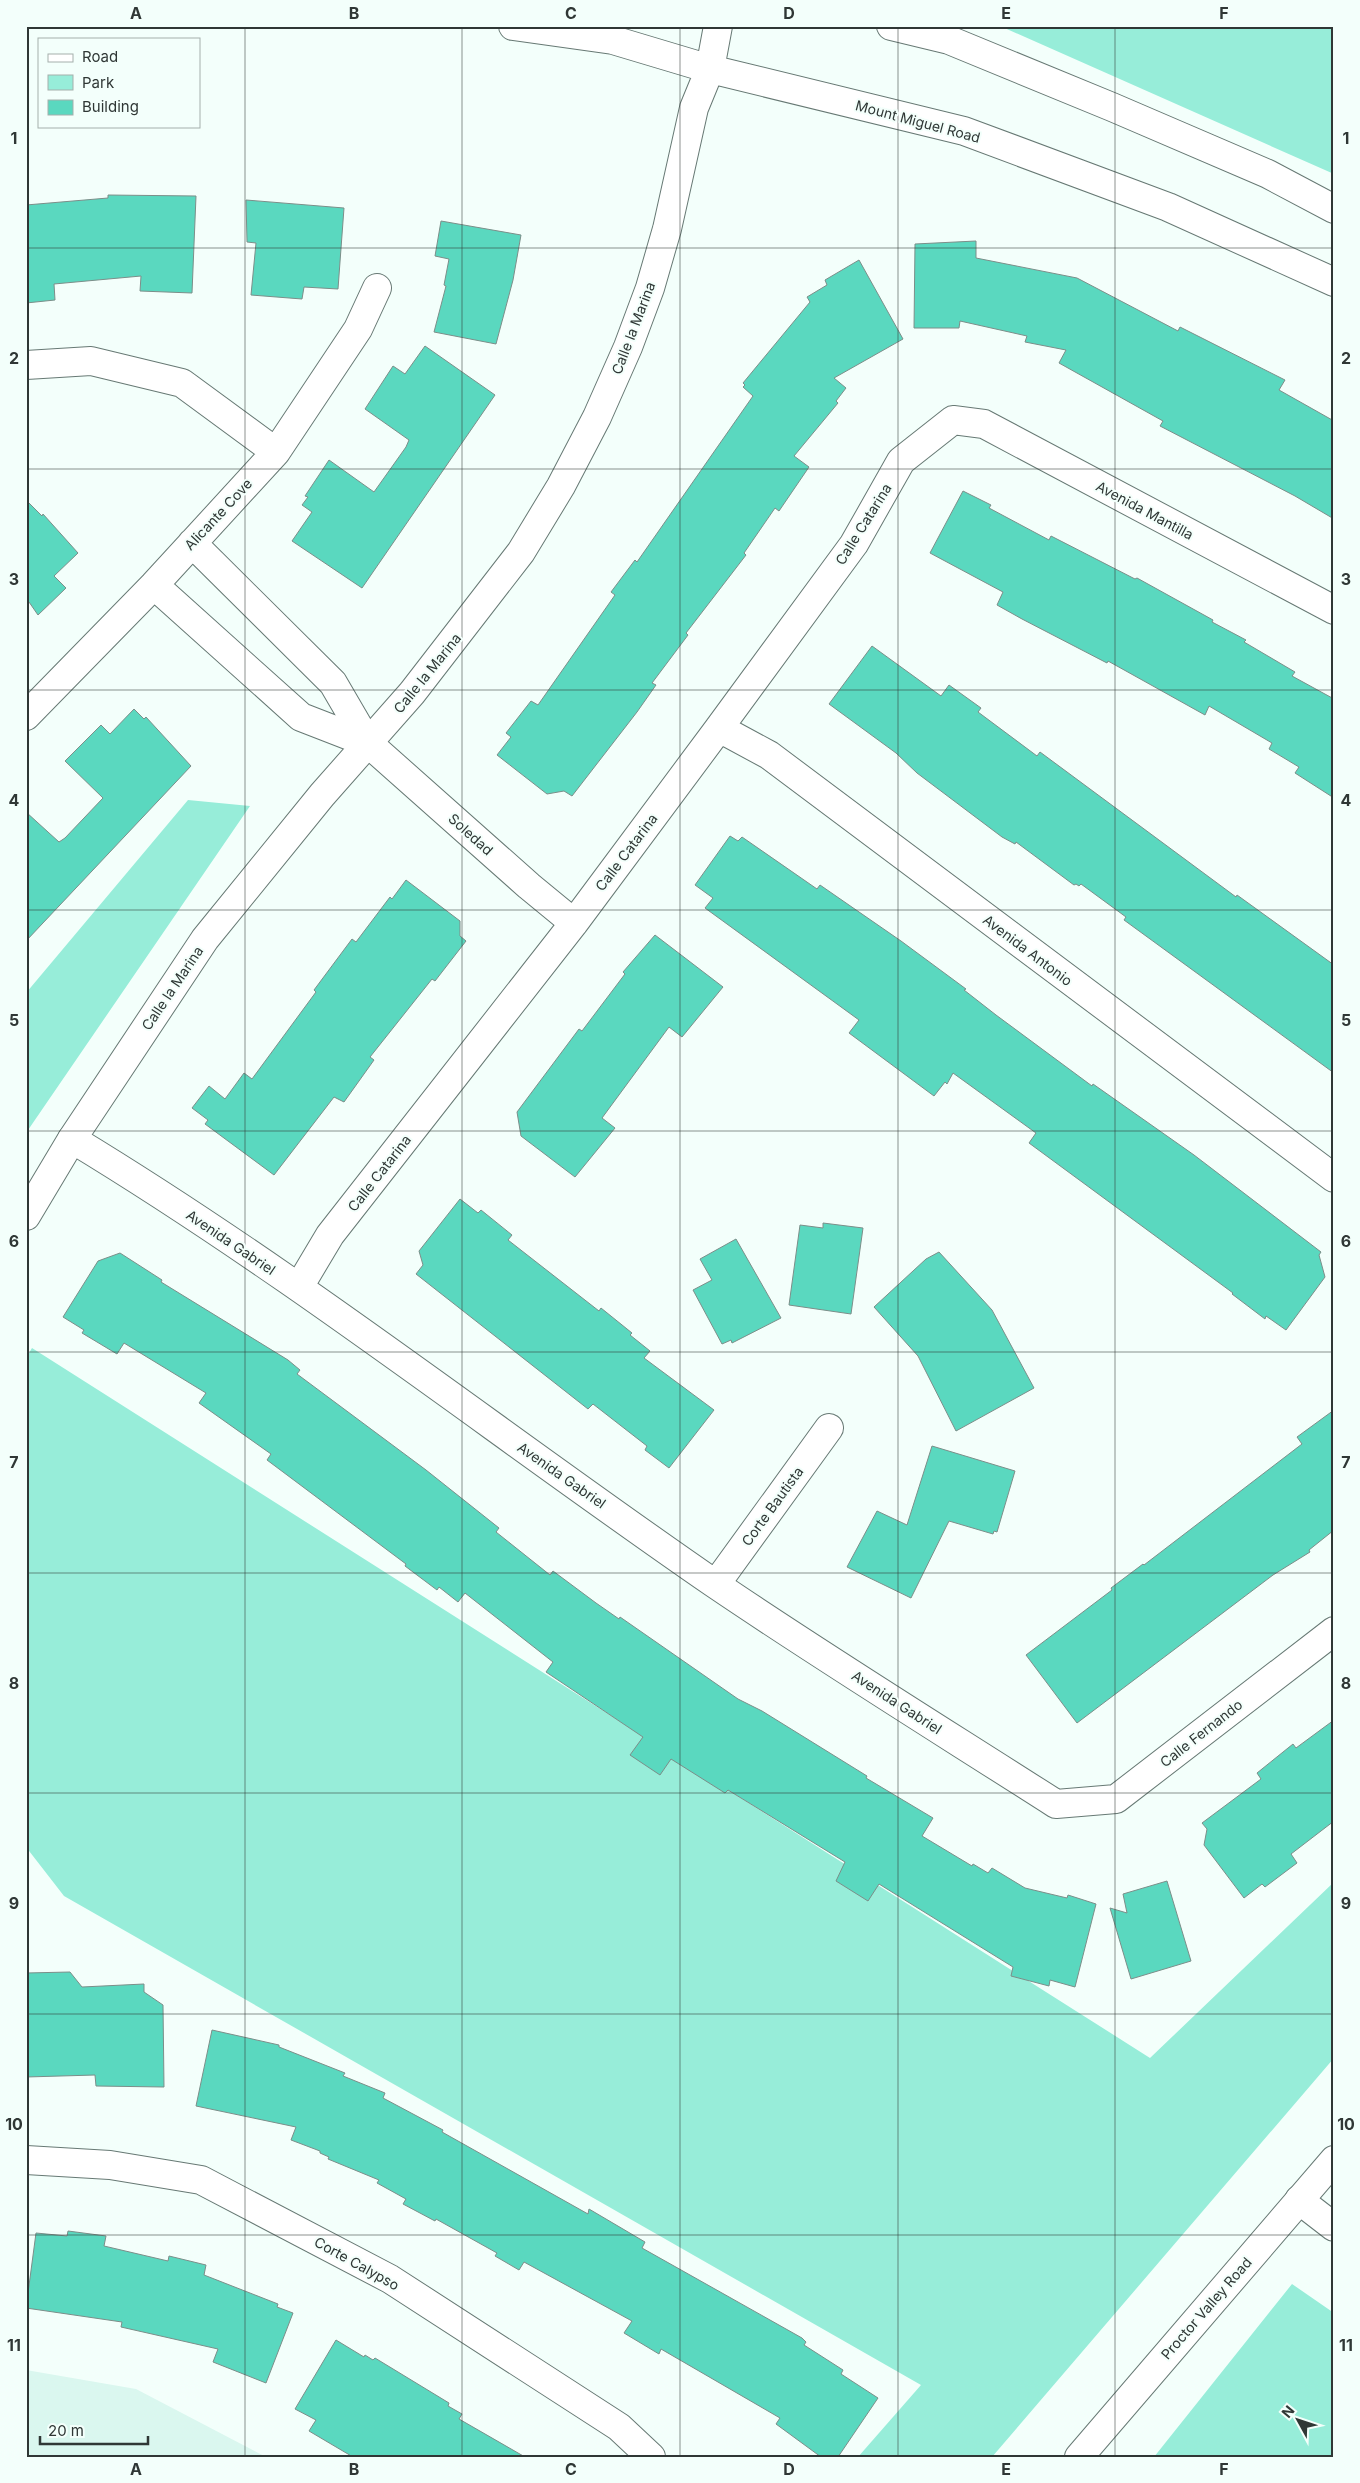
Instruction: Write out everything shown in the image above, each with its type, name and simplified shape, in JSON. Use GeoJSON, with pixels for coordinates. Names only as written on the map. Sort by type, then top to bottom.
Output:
{"type":"FeatureCollection","features":[{"type":"Feature","properties":{"kind":"street","name":"Mount Miguel Road"},"geometry":{"type":"LineString","coordinates":[[513,26],[614,40],[710,69],[964,131],[1168,207],[1334,282]]}},
{"type":"Feature","properties":{"kind":"street","name":"Calle la Marina"},"geometry":{"type":"LineString","coordinates":[[26,1216],[72,1139],[205,939],[322,795],[412,693],[521,552],[562,486],[597,417],[628,346],[650,288],[669,220],[694,108],[710,69],[718,26]]}},
{"type":"Feature","properties":{"kind":"street"},"geometry":{"type":"LineString","coordinates":[[890,26],[949,40],[1112,106],[1268,174],[1334,209]]}},
{"type":"Feature","properties":{"kind":"street","name":"Alicante Cove"},"geometry":{"type":"LineString","coordinates":[[26,716],[154,584],[276,452],[358,329],[376,288]]}},
{"type":"Feature","properties":{"kind":"street"},"geometry":{"type":"LineString","coordinates":[[26,365],[91,361],[182,383],[276,452]]}},
{"type":"Feature","properties":{"kind":"street","name":"Avenida Mantilla"},"geometry":{"type":"LineString","coordinates":[[953,420],[984,424],[1334,610]]}},
{"type":"Feature","properties":{"kind":"street","name":"Calle Catarina"},"geometry":{"type":"LineString","coordinates":[[299,1287],[330,1235],[574,923],[854,544],[901,461],[953,420]]}},
{"type":"Feature","properties":{"kind":"street","name":"Soledad"},"geometry":{"type":"LineString","coordinates":[[192,543],[334,683],[368,743],[529,886],[574,923]]}},
{"type":"Feature","properties":{"kind":"street","name":"Soledad"},"geometry":{"type":"LineString","coordinates":[[154,584],[301,717],[368,743]]}},
{"type":"Feature","properties":{"kind":"street","name":"Avenida Antonio"},"geometry":{"type":"LineString","coordinates":[[719,728],[769,756],[1334,1178]]}},
{"type":"Feature","properties":{"kind":"street","name":"Avenida Gabriel"},"geometry":{"type":"LineString","coordinates":[[72,1139],[130,1174],[299,1287],[716,1584],[1056,1804]]}},
{"type":"Feature","properties":{"kind":"street","name":"Corte Bautista"},"geometry":{"type":"LineString","coordinates":[[716,1584],[829,1428]]}},
{"type":"Feature","properties":{"kind":"street","name":"Calle Fernando"},"geometry":{"type":"LineString","coordinates":[[1056,1804],[1116,1799],[1334,1630]]}},
{"type":"Feature","properties":{"kind":"street","name":"Corte Calypso"},"geometry":{"type":"LineString","coordinates":[[26,2160],[110,2165],[201,2180],[390,2279],[619,2427],[651,2457]]}},
{"type":"Feature","properties":{"kind":"street","name":"Proctor Valley Road"},"geometry":{"type":"LineString","coordinates":[[1079,2457],[1334,2160]]}},
{"type":"Feature","properties":{"kind":"street"},"geometry":{"type":"LineString","coordinates":[[1299,2200],[1334,2228]]}},
{"type":"Feature","properties":{"kind":"shaded area"},"geometry":{"type":"Polygon","coordinates":[[[26,2370],[136,2389],[266,2457],[26,2457],[26,2370]]]}},
{"type":"Feature","properties":{"kind":"green space"},"geometry":{"type":"Polygon","coordinates":[[[1000,26],[1334,26],[1334,174],[1000,26]]]}},
{"type":"Feature","properties":{"kind":"green space"},"geometry":{"type":"Polygon","coordinates":[[[188,800],[250,806],[26,1133],[26,993],[188,800]]]}},
{"type":"Feature","properties":{"kind":"green space"},"geometry":{"type":"Polygon","coordinates":[[[32,1348],[1150,2058],[1334,1882],[1334,2058],[992,2457],[858,2457],[921,2385],[64,1896],[26,1847],[26,1358],[32,1348]]]}},
{"type":"Feature","properties":{"kind":"green space"},"geometry":{"type":"Polygon","coordinates":[[[1292,2284],[1334,2313],[1334,2457],[1154,2457],[1292,2284]]]}},
{"type":"Feature","properties":{"kind":"building"},"geometry":{"type":"Polygon","coordinates":[[[108,195],[196,196],[192,293],[140,291],[141,276],[54,284],[55,300],[26,303],[26,205],[108,198],[108,195]]]}},
{"type":"Feature","properties":{"kind":"building"},"geometry":{"type":"Polygon","coordinates":[[[246,200],[344,208],[338,289],[304,287],[302,299],[251,295],[256,243],[247,242],[246,200]]]}},
{"type":"Feature","properties":{"kind":"building"},"geometry":{"type":"Polygon","coordinates":[[[441,221],[521,235],[513,280],[496,344],[434,332],[446,286],[444,285],[449,259],[435,256],[441,221]]]}},
{"type":"Feature","properties":{"kind":"building"},"geometry":{"type":"Polygon","coordinates":[[[976,241],[976,258],[1077,278],[1178,331],[1180,327],[1285,380],[1279,390],[1334,421],[1334,519],[1295,496],[1160,426],[1163,421],[1059,363],[1066,350],[1025,342],[1027,336],[960,321],[959,328],[914,328],[915,244],[976,241]]]}},
{"type":"Feature","properties":{"kind":"building"},"geometry":{"type":"Polygon","coordinates":[[[859,260],[903,339],[834,378],[846,388],[836,401],[838,403],[794,456],[809,467],[779,511],[775,508],[744,553],[746,555],[686,633],[688,635],[652,683],[656,685],[637,712],[572,796],[564,791],[547,794],[497,755],[511,737],[506,733],[531,701],[538,705],[615,595],[611,592],[635,560],[637,562],[753,396],[743,387],[745,385],[743,383],[810,302],[807,297],[827,285],[825,280],[859,260]]]}},
{"type":"Feature","properties":{"kind":"building"},"geometry":{"type":"Polygon","coordinates":[[[425,346],[495,395],[362,588],[292,541],[312,512],[302,505],[308,497],[305,496],[329,460],[374,492],[406,447],[409,440],[365,409],[393,366],[405,374],[425,346]]]}},
{"type":"Feature","properties":{"kind":"building"},"geometry":{"type":"Polygon","coordinates":[[[963,491],[991,505],[989,508],[1049,540],[1051,536],[1135,579],[1137,578],[1213,620],[1212,622],[1246,640],[1244,642],[1295,672],[1292,676],[1334,699],[1334,798],[1295,773],[1299,767],[1269,749],[1272,743],[1209,706],[1205,715],[1108,661],[1107,663],[1022,619],[997,605],[1003,592],[930,553],[963,491]]]}},
{"type":"Feature","properties":{"kind":"building"},"geometry":{"type":"Polygon","coordinates":[[[26,500],[42,516],[43,514],[78,553],[54,576],[66,588],[38,615],[29,602],[26,604],[26,500]]]}},
{"type":"Feature","properties":{"kind":"building"},"geometry":{"type":"Polygon","coordinates":[[[872,646],[941,696],[949,685],[981,708],[978,712],[1037,756],[1040,752],[1236,897],[1237,895],[1334,965],[1334,1073],[1124,920],[1126,917],[1081,884],[1079,886],[1074,885],[1016,842],[1015,844],[1002,837],[917,773],[896,753],[829,704],[872,646]]]}},
{"type":"Feature","properties":{"kind":"building"},"geometry":{"type":"Polygon","coordinates":[[[134,709],[144,719],[146,717],[191,766],[26,941],[26,812],[59,842],[65,838],[103,798],[65,761],[101,725],[110,734],[134,709]]]}},
{"type":"Feature","properties":{"kind":"building"},"geometry":{"type":"Polygon","coordinates":[[[730,836],[738,841],[742,837],[817,889],[820,885],[901,941],[966,989],[964,990],[996,1015],[1092,1086],[1093,1084],[1194,1155],[1321,1252],[1319,1255],[1325,1277],[1286,1330],[1266,1316],[1265,1319],[1233,1293],[1029,1143],[1036,1133],[953,1073],[947,1084],[945,1082],[934,1096],[849,1033],[859,1020],[705,908],[713,898],[695,885],[730,836]]]}},
{"type":"Feature","properties":{"kind":"building"},"geometry":{"type":"Polygon","coordinates":[[[406,880],[460,921],[460,936],[466,941],[435,981],[432,979],[370,1057],[374,1060],[344,1102],[334,1097],[274,1175],[205,1124],[208,1120],[192,1108],[209,1086],[225,1099],[244,1073],[252,1079],[316,992],[314,990],[352,939],[356,942],[390,897],[392,899],[406,880]]]}},
{"type":"Feature","properties":{"kind":"building"},"geometry":{"type":"Polygon","coordinates":[[[655,935],[723,987],[682,1037],[669,1027],[602,1118],[615,1128],[575,1177],[521,1136],[517,1112],[579,1029],[582,1031],[625,974],[623,972],[655,935]]]}},
{"type":"Feature","properties":{"kind":"building"},"geometry":{"type":"Polygon","coordinates":[[[460,1199],[478,1213],[481,1210],[512,1235],[508,1240],[599,1311],[601,1308],[632,1333],[630,1335],[650,1351],[644,1358],[714,1410],[669,1468],[645,1450],[647,1446],[593,1404],[588,1409],[416,1274],[423,1265],[419,1251],[460,1199]]]}},
{"type":"Feature","properties":{"kind":"building"},"geometry":{"type":"Polygon","coordinates":[[[823,1223],[863,1228],[851,1314],[789,1305],[800,1225],[823,1228],[823,1223]]]}},
{"type":"Feature","properties":{"kind":"building"},"geometry":{"type":"Polygon","coordinates":[[[736,1239],[781,1318],[732,1343],[731,1340],[722,1344],[693,1290],[712,1280],[700,1259],[736,1239]]]}},
{"type":"Feature","properties":{"kind":"building"},"geometry":{"type":"Polygon","coordinates":[[[939,1252],[992,1310],[1034,1388],[956,1431],[918,1356],[874,1307],[926,1259],[939,1252]]]}},
{"type":"Feature","properties":{"kind":"building"},"geometry":{"type":"Polygon","coordinates":[[[120,1253],[162,1280],[161,1282],[288,1360],[300,1370],[297,1374],[426,1470],[499,1528],[496,1532],[550,1575],[553,1571],[619,1619],[620,1617],[738,1699],[762,1711],[867,1776],[866,1778],[933,1818],[922,1836],[972,1866],[973,1864],[988,1873],[992,1868],[1025,1888],[1067,1898],[1068,1895],[1096,1904],[1075,1987],[1050,1980],[1049,1986],[1011,1976],[1013,1967],[879,1884],[868,1901],[836,1881],[845,1862],[728,1790],[725,1793],[671,1759],[660,1775],[630,1755],[643,1737],[546,1672],[553,1662],[465,1593],[458,1602],[439,1587],[437,1590],[405,1566],[406,1564],[267,1460],[271,1454],[199,1403],[206,1393],[124,1343],[117,1354],[82,1333],[84,1330],[63,1317],[98,1261],[120,1253]]]}},
{"type":"Feature","properties":{"kind":"building"},"geometry":{"type":"Polygon","coordinates":[[[1334,1410],[1334,1530],[1309,1550],[1310,1552],[1273,1575],[1077,1723],[1026,1655],[1112,1590],[1111,1588],[1144,1565],[1302,1444],[1297,1437],[1334,1410]]]}},
{"type":"Feature","properties":{"kind":"building"},"geometry":{"type":"Polygon","coordinates":[[[932,1446],[1015,1471],[997,1532],[994,1531],[993,1534],[949,1521],[911,1598],[847,1567],[877,1511],[907,1525],[932,1446]]]}},
{"type":"Feature","properties":{"kind":"building"},"geometry":{"type":"Polygon","coordinates":[[[1334,1720],[1334,1821],[1291,1854],[1297,1863],[1265,1887],[1262,1884],[1244,1898],[1204,1845],[1207,1829],[1202,1823],[1261,1779],[1257,1773],[1293,1744],[1296,1748],[1334,1720]]]}},
{"type":"Feature","properties":{"kind":"building"},"geometry":{"type":"Polygon","coordinates":[[[1167,1881],[1191,1961],[1131,1979],[1110,1908],[1127,1913],[1123,1894],[1167,1881]]]}},
{"type":"Feature","properties":{"kind":"building"},"geometry":{"type":"Polygon","coordinates":[[[70,1972],[82,1987],[144,1984],[144,1992],[163,2005],[164,2087],[96,2086],[95,2075],[26,2077],[26,1973],[70,1972]]]}},
{"type":"Feature","properties":{"kind":"building"},"geometry":{"type":"Polygon","coordinates":[[[212,2030],[279,2045],[279,2047],[345,2073],[343,2076],[385,2093],[383,2098],[443,2130],[442,2132],[588,2214],[589,2209],[645,2242],[642,2248],[802,2338],[806,2342],[804,2345],[843,2370],[841,2374],[878,2398],[838,2457],[821,2457],[776,2424],[780,2418],[661,2349],[659,2354],[624,2333],[632,2321],[524,2262],[519,2270],[495,2256],[497,2253],[436,2219],[435,2221],[403,2204],[406,2199],[377,2183],[379,2180],[328,2159],[329,2157],[320,2153],[320,2151],[291,2140],[296,2127],[196,2106],[212,2030]]]}},
{"type":"Feature","properties":{"kind":"building"},"geometry":{"type":"Polygon","coordinates":[[[68,2231],[106,2236],[104,2246],[168,2261],[169,2256],[206,2265],[204,2275],[278,2304],[277,2307],[293,2313],[266,2383],[213,2362],[218,2349],[121,2327],[122,2322],[26,2308],[36,2233],[67,2236],[68,2231]]]}},
{"type":"Feature","properties":{"kind":"building"},"geometry":{"type":"Polygon","coordinates":[[[336,2340],[364,2357],[365,2355],[373,2360],[375,2358],[449,2403],[448,2406],[462,2414],[459,2419],[525,2457],[353,2457],[309,2431],[316,2420],[295,2409],[336,2340]]]}}]}
